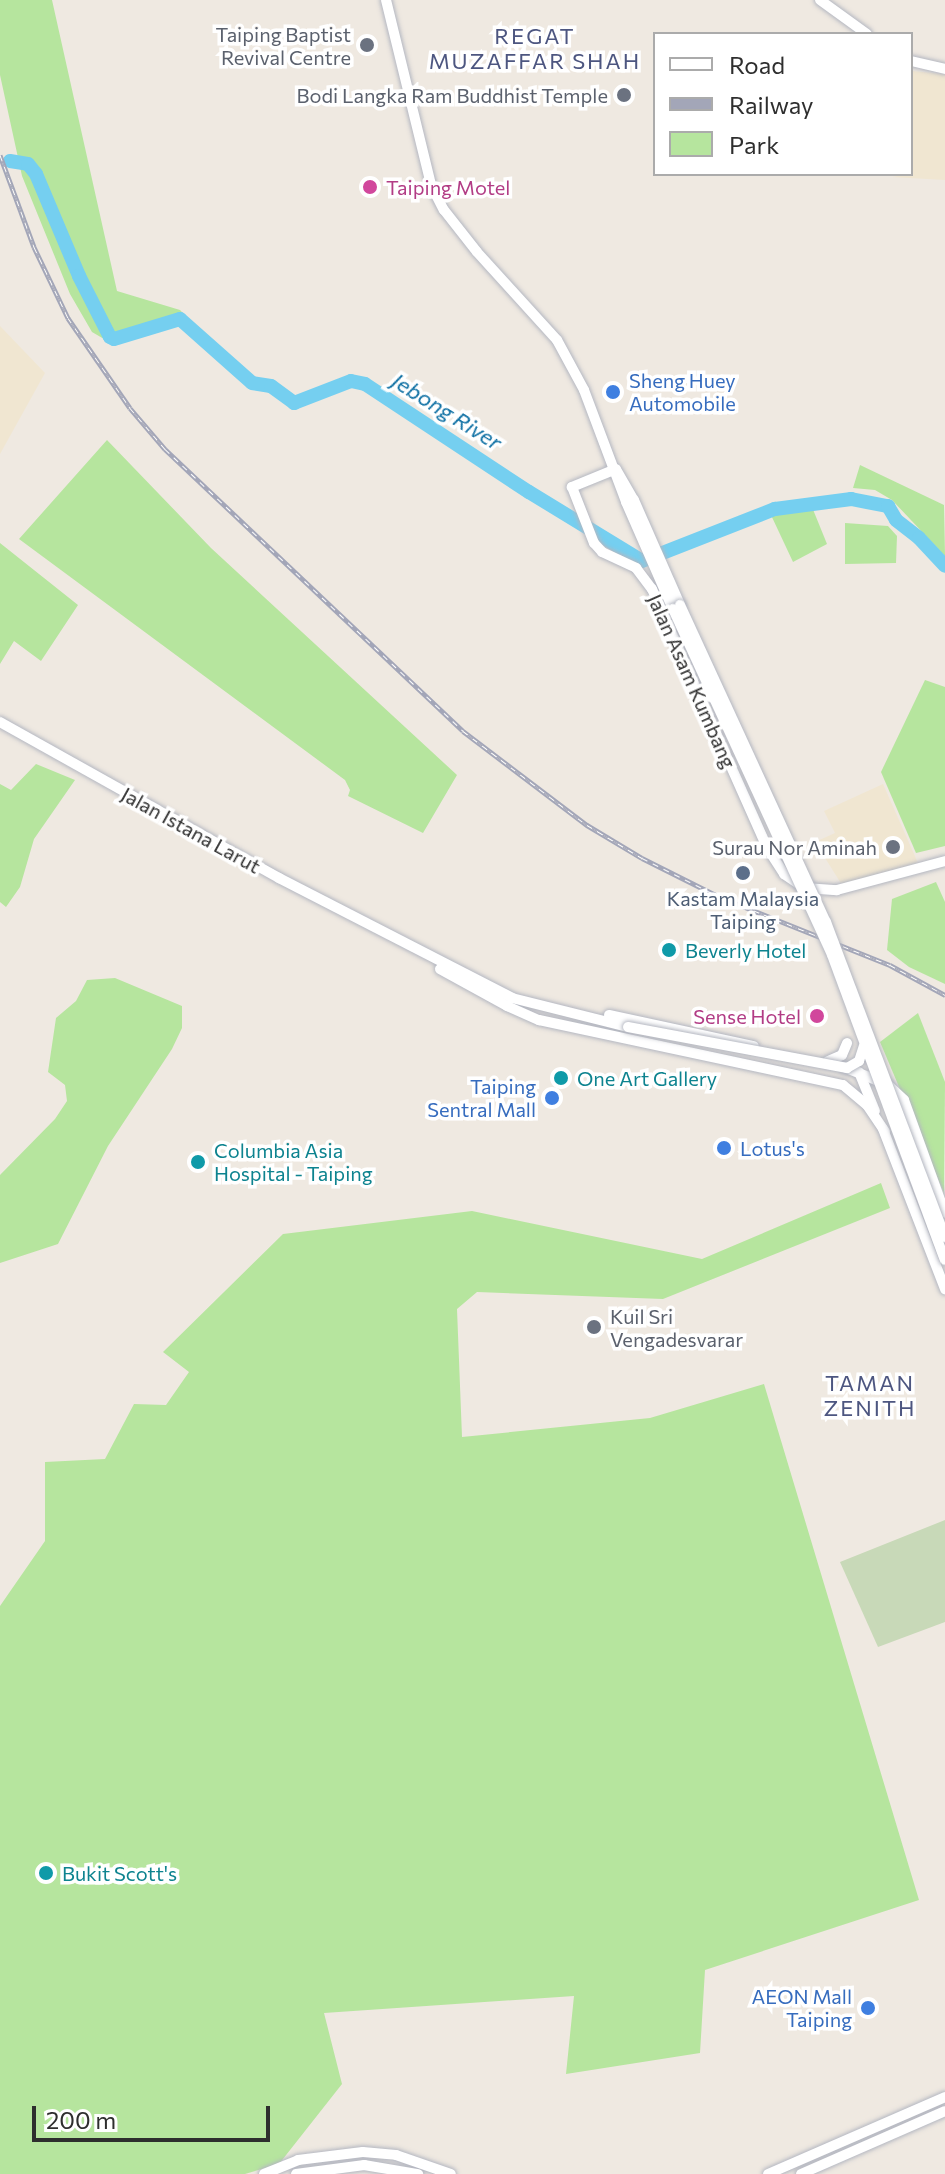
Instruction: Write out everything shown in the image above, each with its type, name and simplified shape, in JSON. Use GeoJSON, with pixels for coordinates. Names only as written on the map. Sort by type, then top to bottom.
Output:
{"type":"FeatureCollection","features":[{"type":"Feature","properties":{"kind":"main road","name":"Jalan Asam Kumbang"},"geometry":{"type":"LineString","coordinates":[[386,0],[414,121],[436,195],[477,252],[557,340],[584,390],[676,607],[832,955],[945,1260]]}},
{"type":"Feature","properties":{"kind":"main road"},"geometry":{"type":"LineString","coordinates":[[820,0],[864,32]]}},
{"type":"Feature","properties":{"kind":"main road"},"geometry":{"type":"LineString","coordinates":[[913,61],[945,69]]}},
{"type":"Feature","properties":{"kind":"main road","name":"Jalan Asam Kumbang"},"geometry":{"type":"LineString","coordinates":[[616,469],[572,487],[594,543],[602,552],[636,568],[652,589],[777,865],[789,879],[805,888],[837,890],[945,861]]}},
{"type":"Feature","properties":{"kind":"main road","name":"Jalan Asam Kumbang"},"geometry":{"type":"LineString","coordinates":[[676,607],[810,883],[945,1237]]}},
{"type":"Feature","properties":{"kind":"main road","name":"Jalan Istana Larut"},"geometry":{"type":"LineString","coordinates":[[0,722],[82,771],[383,934],[512,998],[628,1027],[847,1068],[863,1057],[865,1042]]}},
{"type":"Feature","properties":{"kind":"main road","name":"Jalan Istana Larut"},"geometry":{"type":"LineString","coordinates":[[383,934],[465,984],[539,1020],[845,1086]]}},
{"type":"Feature","properties":{"kind":"main road","name":"Jalan Istana Larut"},"geometry":{"type":"LineString","coordinates":[[551,1007],[586,1010],[828,1061],[888,1085]]}},
{"type":"Feature","properties":{"kind":"main road"},"geometry":{"type":"LineString","coordinates":[[828,1061],[842,1055],[847,1043]]}},
{"type":"Feature","properties":{"kind":"main road"},"geometry":{"type":"LineString","coordinates":[[859,1072],[856,1080],[845,1086],[867,1105],[885,1132]]}},
{"type":"Feature","properties":{"kind":"main road"},"geometry":{"type":"LineString","coordinates":[[859,1072],[945,1289]]}},
{"type":"Feature","properties":{"kind":"main road"},"geometry":{"type":"LineString","coordinates":[[885,1132],[876,1094],[888,1085],[897,1091],[907,1107],[945,1213]]}},
{"type":"Feature","properties":{"kind":"main road"},"geometry":{"type":"LineString","coordinates":[[768,2174],[945,2097]]}},
{"type":"Feature","properties":{"kind":"main road"},"geometry":{"type":"LineString","coordinates":[[801,2174],[945,2111]]}},
{"type":"Feature","properties":{"kind":"main road"},"geometry":{"type":"LineString","coordinates":[[264,2174],[298,2160],[363,2152],[396,2155],[451,2174]]}},
{"type":"Feature","properties":{"kind":"main road"},"geometry":{"type":"LineString","coordinates":[[296,2174],[364,2165],[418,2174]]}},
{"type":"Feature","properties":{"kind":"shaded area"},"geometry":{"type":"Polygon","coordinates":[[[913,71],[945,74],[945,180],[892,177],[913,176],[913,71]]]}},
{"type":"Feature","properties":{"kind":"shaded area"},"geometry":{"type":"Polygon","coordinates":[[[0,326],[45,373],[0,454],[0,326]]]}},
{"type":"Feature","properties":{"kind":"shaded area"},"geometry":{"type":"Polygon","coordinates":[[[883,784],[918,863],[842,885],[815,842],[835,833],[824,811],[883,784]]]}},
{"type":"Feature","properties":{"kind":"green space"},"geometry":{"type":"Polygon","coordinates":[[[0,0],[52,0],[117,291],[180,310],[186,316],[123,336],[104,339],[92,332],[70,294],[22,176],[0,75],[0,0]]]}},
{"type":"Feature","properties":{"kind":"green space"},"geometry":{"type":"Polygon","coordinates":[[[107,440],[211,548],[457,775],[423,833],[348,796],[350,790],[345,780],[19,539],[107,440]]]}},
{"type":"Feature","properties":{"kind":"green space"},"geometry":{"type":"Polygon","coordinates":[[[860,465],[944,505],[945,556],[892,500],[875,490],[853,488],[860,465]]]}},
{"type":"Feature","properties":{"kind":"green space"},"geometry":{"type":"Polygon","coordinates":[[[812,507],[827,544],[793,562],[771,515],[812,507]]]}},
{"type":"Feature","properties":{"kind":"green space"},"geometry":{"type":"Polygon","coordinates":[[[845,523],[888,526],[897,536],[896,563],[845,564],[845,523]]]}},
{"type":"Feature","properties":{"kind":"green space"},"geometry":{"type":"Polygon","coordinates":[[[0,543],[78,605],[41,661],[14,641],[0,664],[0,543]]]}},
{"type":"Feature","properties":{"kind":"green space"},"geometry":{"type":"Polygon","coordinates":[[[925,680],[945,687],[945,846],[916,853],[881,772],[925,680]]]}},
{"type":"Feature","properties":{"kind":"green space"},"geometry":{"type":"Polygon","coordinates":[[[36,764],[75,780],[34,839],[20,887],[6,907],[0,902],[0,784],[11,790],[36,764]]]}},
{"type":"Feature","properties":{"kind":"green space"},"geometry":{"type":"Polygon","coordinates":[[[936,882],[945,902],[945,984],[909,967],[887,950],[892,899],[936,882]]]}},
{"type":"Feature","properties":{"kind":"green space"},"geometry":{"type":"Polygon","coordinates":[[[115,978],[182,1006],[182,1028],[172,1049],[108,1146],[58,1244],[0,1263],[0,1175],[55,1119],[67,1101],[65,1085],[48,1072],[56,1018],[76,1001],[87,980],[115,978]]]}},
{"type":"Feature","properties":{"kind":"green space"},"geometry":{"type":"Polygon","coordinates":[[[918,1013],[945,1082],[944,1193],[880,1042],[918,1013]]]}},
{"type":"Feature","properties":{"kind":"green space"},"geometry":{"type":"Polygon","coordinates":[[[881,1183],[890,1208],[663,1299],[477,1292],[457,1309],[462,1437],[650,1418],[764,1384],[919,1900],[705,1970],[700,2053],[566,2074],[574,1996],[324,2013],[342,2084],[279,2164],[245,2174],[0,2174],[0,1606],[45,1541],[45,1462],[105,1459],[134,1404],[166,1405],[189,1372],[163,1352],[283,1234],[472,1211],[702,1259],[881,1183]]]}},
{"type":"Feature","properties":{"kind":"green space"},"geometry":{"type":"Polygon","coordinates":[[[945,1520],[945,1622],[878,1647],[840,1562],[945,1520]]]}},
{"type":"Feature","properties":{"kind":"waterway","name":"Jebong River"},"geometry":{"type":"LineString","coordinates":[[10,161],[28,164],[36,174],[79,276],[110,337],[114,339],[180,319],[252,383],[271,386],[294,403],[351,381],[365,384],[529,492],[642,561],[775,509],[851,499],[888,506],[896,520],[919,538],[945,566]]}},
{"type":"Feature","properties":{"kind":"railway"},"geometry":{"type":"LineString","coordinates":[[0,155],[34,247],[68,318],[130,408],[165,449],[463,731],[587,825],[642,858],[720,897],[890,965],[945,995]]}},
{"type":"Feature","properties":{"kind":"place","name":"Taiping Baptist Revival Centre"},"geometry":{"type":"Point","coordinates":[367,45]}},
{"type":"Feature","properties":{"kind":"place","name":"Bodi Langka Ram Buddhist Temple"},"geometry":{"type":"Point","coordinates":[624,95]}},
{"type":"Feature","properties":{"kind":"place","name":"Taiping Motel"},"geometry":{"type":"Point","coordinates":[370,187]}},
{"type":"Feature","properties":{"kind":"place","name":"Sheng Huey Automobile"},"geometry":{"type":"Point","coordinates":[613,392]}},
{"type":"Feature","properties":{"kind":"place","name":"Surau Nor Aminah"},"geometry":{"type":"Point","coordinates":[893,847]}},
{"type":"Feature","properties":{"kind":"place","name":"Kastam Malaysia Taiping"},"geometry":{"type":"Point","coordinates":[743,873]}},
{"type":"Feature","properties":{"kind":"place","name":"Beverly Hotel"},"geometry":{"type":"Point","coordinates":[669,950]}},
{"type":"Feature","properties":{"kind":"place","name":"Sense Hotel"},"geometry":{"type":"Point","coordinates":[817,1016]}},
{"type":"Feature","properties":{"kind":"place","name":"One Art Gallery"},"geometry":{"type":"Point","coordinates":[561,1078]}},
{"type":"Feature","properties":{"kind":"place","name":"Taiping Sentral Mall"},"geometry":{"type":"Point","coordinates":[552,1098]}},
{"type":"Feature","properties":{"kind":"place","name":"Lotus's"},"geometry":{"type":"Point","coordinates":[724,1148]}},
{"type":"Feature","properties":{"kind":"place","name":"Columbia Asia Hospital - Taiping"},"geometry":{"type":"Point","coordinates":[198,1162]}},
{"type":"Feature","properties":{"kind":"place","name":"Kuil Sri Vengadesvarar"},"geometry":{"type":"Point","coordinates":[594,1327]}},
{"type":"Feature","properties":{"kind":"place","name":"Bukit Scott's"},"geometry":{"type":"Point","coordinates":[46,1873]}},
{"type":"Feature","properties":{"kind":"place","name":"AEON Mall Taiping"},"geometry":{"type":"Point","coordinates":[868,2008]}},
{"type":"Feature","properties":{"kind":"district","name":"REGAT MUZAFFAR SHAH"},"geometry":{"type":"Point","coordinates":[535,48]}},
{"type":"Feature","properties":{"kind":"district","name":"TAMAN ZENITH"},"geometry":{"type":"Point","coordinates":[870,1394]}}]}
